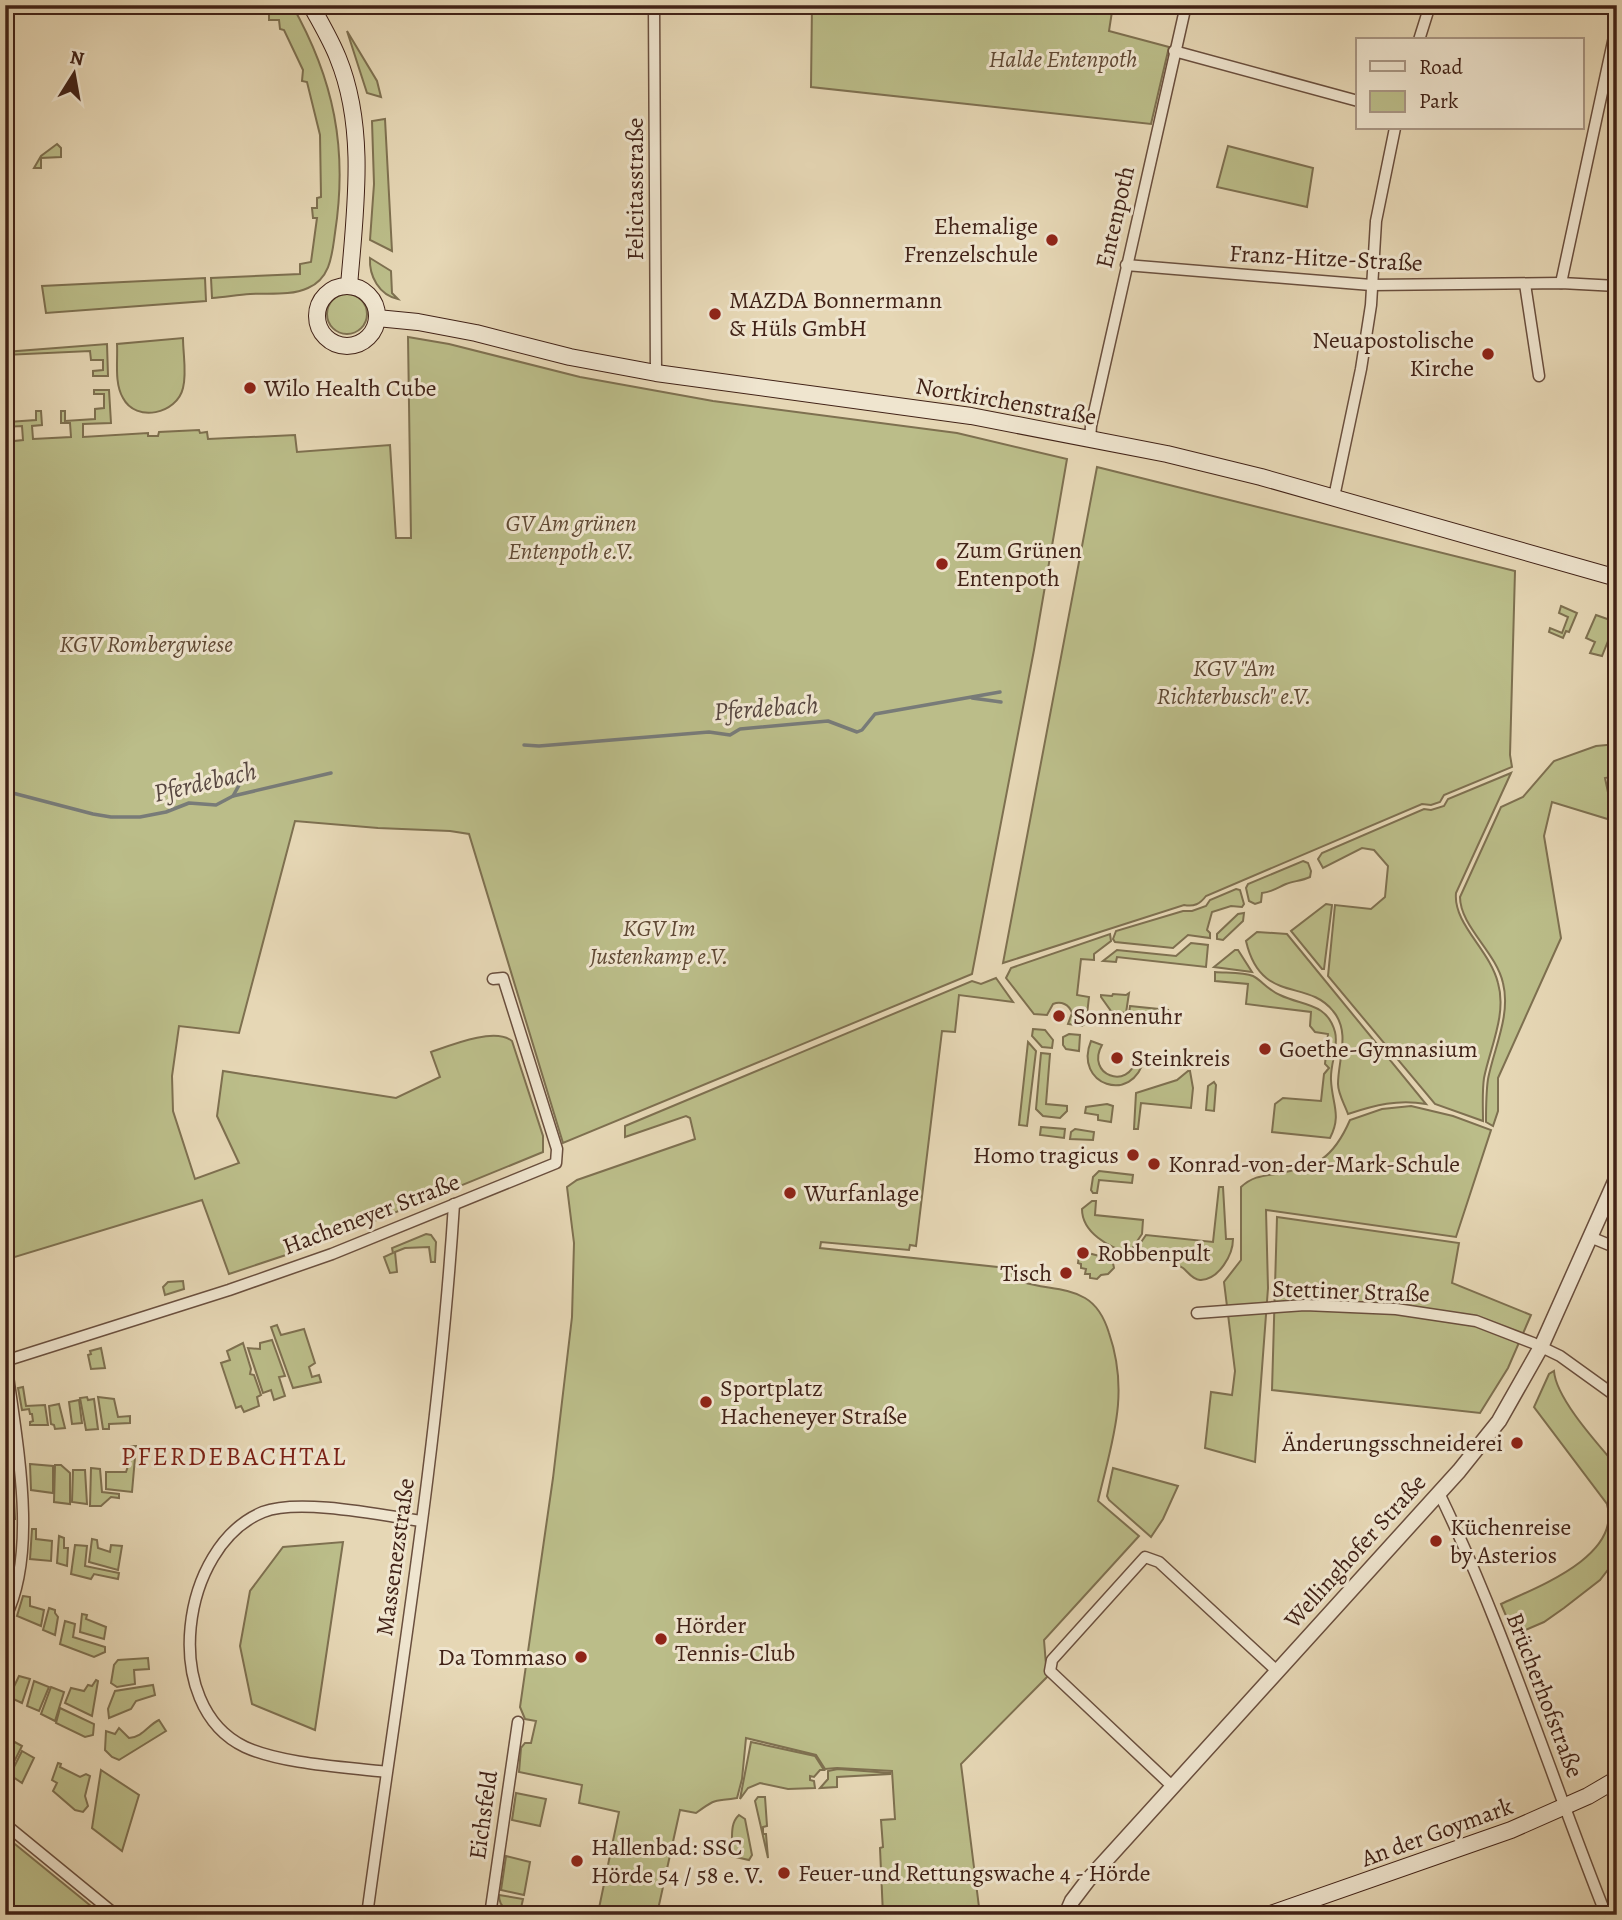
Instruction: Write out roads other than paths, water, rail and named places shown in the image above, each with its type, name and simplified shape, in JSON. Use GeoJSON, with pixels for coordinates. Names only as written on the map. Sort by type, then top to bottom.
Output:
{"type":"FeatureCollection","features":[{"type":"Feature","properties":{"kind":"main road"},"geometry":{"type":"LineString","coordinates":[[310,5],[338,58],[355,130],[357,163],[349,286]]}},
{"type":"Feature","properties":{"kind":"main road"},"geometry":{"type":"LineString","coordinates":[[349,286],[365,292],[371,298],[377,318],[368,337],[354,345],[338,344],[325,336],[320,330],[317,315],[321,300],[333,289],[349,286]]}},
{"type":"Feature","properties":{"kind":"main road","name":"Nortkirchenstraße"},"geometry":{"type":"LineString","coordinates":[[377,318],[418,322],[476,333],[570,357],[656,373],[959,414],[1194,460],[1617,578]]}},
{"type":"Feature","properties":{"kind":"main road","name":"An der Goymark"},"geometry":{"type":"LineString","coordinates":[[1268,1915],[1443,1855],[1565,1807],[1617,1779]]}},
{"type":"Feature","properties":{"kind":"street","name":"Felicitasstraße"},"geometry":{"type":"LineString","coordinates":[[654,5],[656,373]]}},
{"type":"Feature","properties":{"kind":"street","name":"Entenpoth"},"geometry":{"type":"LineString","coordinates":[[1090,440],[1126,265],[1186,5]]}},
{"type":"Feature","properties":{"kind":"street"},"geometry":{"type":"LineString","coordinates":[[1420,38],[1430,5]]}},
{"type":"Feature","properties":{"kind":"street"},"geometry":{"type":"LineString","coordinates":[[1561,283],[1617,23]]}},
{"type":"Feature","properties":{"kind":"street"},"geometry":{"type":"LineString","coordinates":[[1174,51],[1356,100]]}},
{"type":"Feature","properties":{"kind":"street"},"geometry":{"type":"LineString","coordinates":[[1334,497],[1361,369],[1371,305],[1376,221],[1395,130]]}},
{"type":"Feature","properties":{"kind":"street","name":"Franz-Hitze-Straße"},"geometry":{"type":"LineString","coordinates":[[1126,265],[1371,285],[1561,283],[1617,286]]}},
{"type":"Feature","properties":{"kind":"street"},"geometry":{"type":"LineString","coordinates":[[1525,284],[1539,376]]}},
{"type":"Feature","properties":{"kind":"street","name":"Hacheneyer Straße"},"geometry":{"type":"LineString","coordinates":[[5,1361],[344,1250],[556,1163],[554,1137],[503,978],[493,978]]}},
{"type":"Feature","properties":{"kind":"street","name":"Wellinghofer Straße"},"geometry":{"type":"LineString","coordinates":[[1066,1915],[1072,1901],[1088,1880],[1439,1493],[1499,1421],[1541,1347],[1617,1177]]}},
{"type":"Feature","properties":{"kind":"street","name":"Massenezstraße"},"geometry":{"type":"LineString","coordinates":[[367,1915],[421,1521],[441,1357],[454,1205]]}},
{"type":"Feature","properties":{"kind":"street"},"geometry":{"type":"LineString","coordinates":[[1590,1237],[1617,1248]]}},
{"type":"Feature","properties":{"kind":"street","name":"Stettiner Straße"},"geometry":{"type":"LineString","coordinates":[[1197,1313],[1305,1305],[1396,1309],[1476,1321],[1560,1356],[1617,1397]]}},
{"type":"Feature","properties":{"kind":"street"},"geometry":{"type":"LineString","coordinates":[[5,1361],[22,1502],[20,1569],[14,1599],[5,1618]]}},
{"type":"Feature","properties":{"kind":"street","name":"Brücherhofstraße"},"geometry":{"type":"LineString","coordinates":[[1439,1493],[1511,1664],[1606,1915]]}},
{"type":"Feature","properties":{"kind":"street"},"geometry":{"type":"LineString","coordinates":[[386,1772],[283,1758],[244,1746],[220,1728],[204,1704],[192,1673],[189,1637],[197,1592],[207,1567],[221,1544],[242,1523],[265,1511],[290,1506],[316,1507],[421,1521]]}},
{"type":"Feature","properties":{"kind":"street"},"geometry":{"type":"LineString","coordinates":[[1172,1786],[1050,1671],[1052,1660],[1144,1557],[1159,1562],[1277,1671]]}},
{"type":"Feature","properties":{"kind":"street","name":"Eichsfeld"},"geometry":{"type":"LineString","coordinates":[[490,1915],[517,1722]]}},
{"type":"Feature","properties":{"kind":"street"},"geometry":{"type":"LineString","coordinates":[[5,1824],[116,1915]]}},
{"type":"Feature","properties":{"kind":"waterway","name":"Pferdebach"},"geometry":{"type":"LineString","coordinates":[[524,745],[709,732],[730,735],[740,729],[828,721],[857,732],[862,730],[875,714],[1000,692]]}},
{"type":"Feature","properties":{"kind":"waterway"},"geometry":{"type":"LineString","coordinates":[[972,698],[1001,702]]}},
{"type":"Feature","properties":{"kind":"waterway","name":"Pferdebach"},"geometry":{"type":"LineString","coordinates":[[5,791],[93,814],[140,817],[166,812],[189,803],[216,805],[233,796],[331,773]]}},
{"type":"Feature","properties":{"kind":"waterway"},"geometry":{"type":"LineString","coordinates":[[233,796],[242,780]]}},
{"type":"Feature","properties":{"kind":"place","name":"Ehemalige Frenzelschule"},"geometry":{"type":"Point","coordinates":[1052,240]}},
{"type":"Feature","properties":{"kind":"place","name":"MAZDA Bonnermann & Hüls GmbH"},"geometry":{"type":"Point","coordinates":[715,314]}},
{"type":"Feature","properties":{"kind":"place","name":"Neuapostolische Kirche"},"geometry":{"type":"Point","coordinates":[1488,354]}},
{"type":"Feature","properties":{"kind":"place","name":"Wilo Health Cube"},"geometry":{"type":"Point","coordinates":[250,388]}},
{"type":"Feature","properties":{"kind":"place","name":"Zum Grünen Entenpoth"},"geometry":{"type":"Point","coordinates":[942,564]}},
{"type":"Feature","properties":{"kind":"place","name":"Sonnenuhr"},"geometry":{"type":"Point","coordinates":[1059,1016]}},
{"type":"Feature","properties":{"kind":"place","name":"Goethe-Gymnasium"},"geometry":{"type":"Point","coordinates":[1265,1049]}},
{"type":"Feature","properties":{"kind":"place","name":"Steinkreis"},"geometry":{"type":"Point","coordinates":[1117,1058]}},
{"type":"Feature","properties":{"kind":"place","name":"Homo tragicus"},"geometry":{"type":"Point","coordinates":[1133,1155]}},
{"type":"Feature","properties":{"kind":"place","name":"Konrad-von-der-Mark-Schule"},"geometry":{"type":"Point","coordinates":[1154,1164]}},
{"type":"Feature","properties":{"kind":"place","name":"Wurfanlage"},"geometry":{"type":"Point","coordinates":[790,1193]}},
{"type":"Feature","properties":{"kind":"place","name":"Robbenpult"},"geometry":{"type":"Point","coordinates":[1083,1253]}},
{"type":"Feature","properties":{"kind":"place","name":"Tisch"},"geometry":{"type":"Point","coordinates":[1066,1273]}},
{"type":"Feature","properties":{"kind":"place","name":"Sportplatz Hacheneyer Straße"},"geometry":{"type":"Point","coordinates":[706,1402]}},
{"type":"Feature","properties":{"kind":"place","name":"Änderungsschneiderei"},"geometry":{"type":"Point","coordinates":[1517,1443]}},
{"type":"Feature","properties":{"kind":"place","name":"Küchenreise by Asterios"},"geometry":{"type":"Point","coordinates":[1436,1541]}},
{"type":"Feature","properties":{"kind":"place","name":"Hörder Tennis-Club"},"geometry":{"type":"Point","coordinates":[661,1639]}},
{"type":"Feature","properties":{"kind":"place","name":"Da Tommaso"},"geometry":{"type":"Point","coordinates":[581,1657]}},
{"type":"Feature","properties":{"kind":"place","name":"Hallenbad: SSC Hörde 54 / 58 e. V."},"geometry":{"type":"Point","coordinates":[577,1861]}},
{"type":"Feature","properties":{"kind":"place","name":"Feuer-und Rettungswache 4 - Hörde"},"geometry":{"type":"Point","coordinates":[784,1873]}},
{"type":"Feature","properties":{"kind":"district","name":"PFERDEBACHTAL"},"geometry":{"type":"Point","coordinates":[234,1456]}},
{"type":"Feature","properties":{"kind":"park label","name":"Halde Entenpoth"},"geometry":{"type":"Point","coordinates":[1063,59]}},
{"type":"Feature","properties":{"kind":"park label","name":"GV Am grünen Entenpoth e.V."},"geometry":{"type":"Point","coordinates":[571,537]}},
{"type":"Feature","properties":{"kind":"park label","name":"KGV Rombergwiese"},"geometry":{"type":"Point","coordinates":[146,644]}},
{"type":"Feature","properties":{"kind":"park label","name":"KGV \"Am Richterbusch\" e.V."},"geometry":{"type":"Point","coordinates":[1234,682]}},
{"type":"Feature","properties":{"kind":"park label","name":"KGV Im Justenkamp e.V."},"geometry":{"type":"Point","coordinates":[659,942]}}]}
